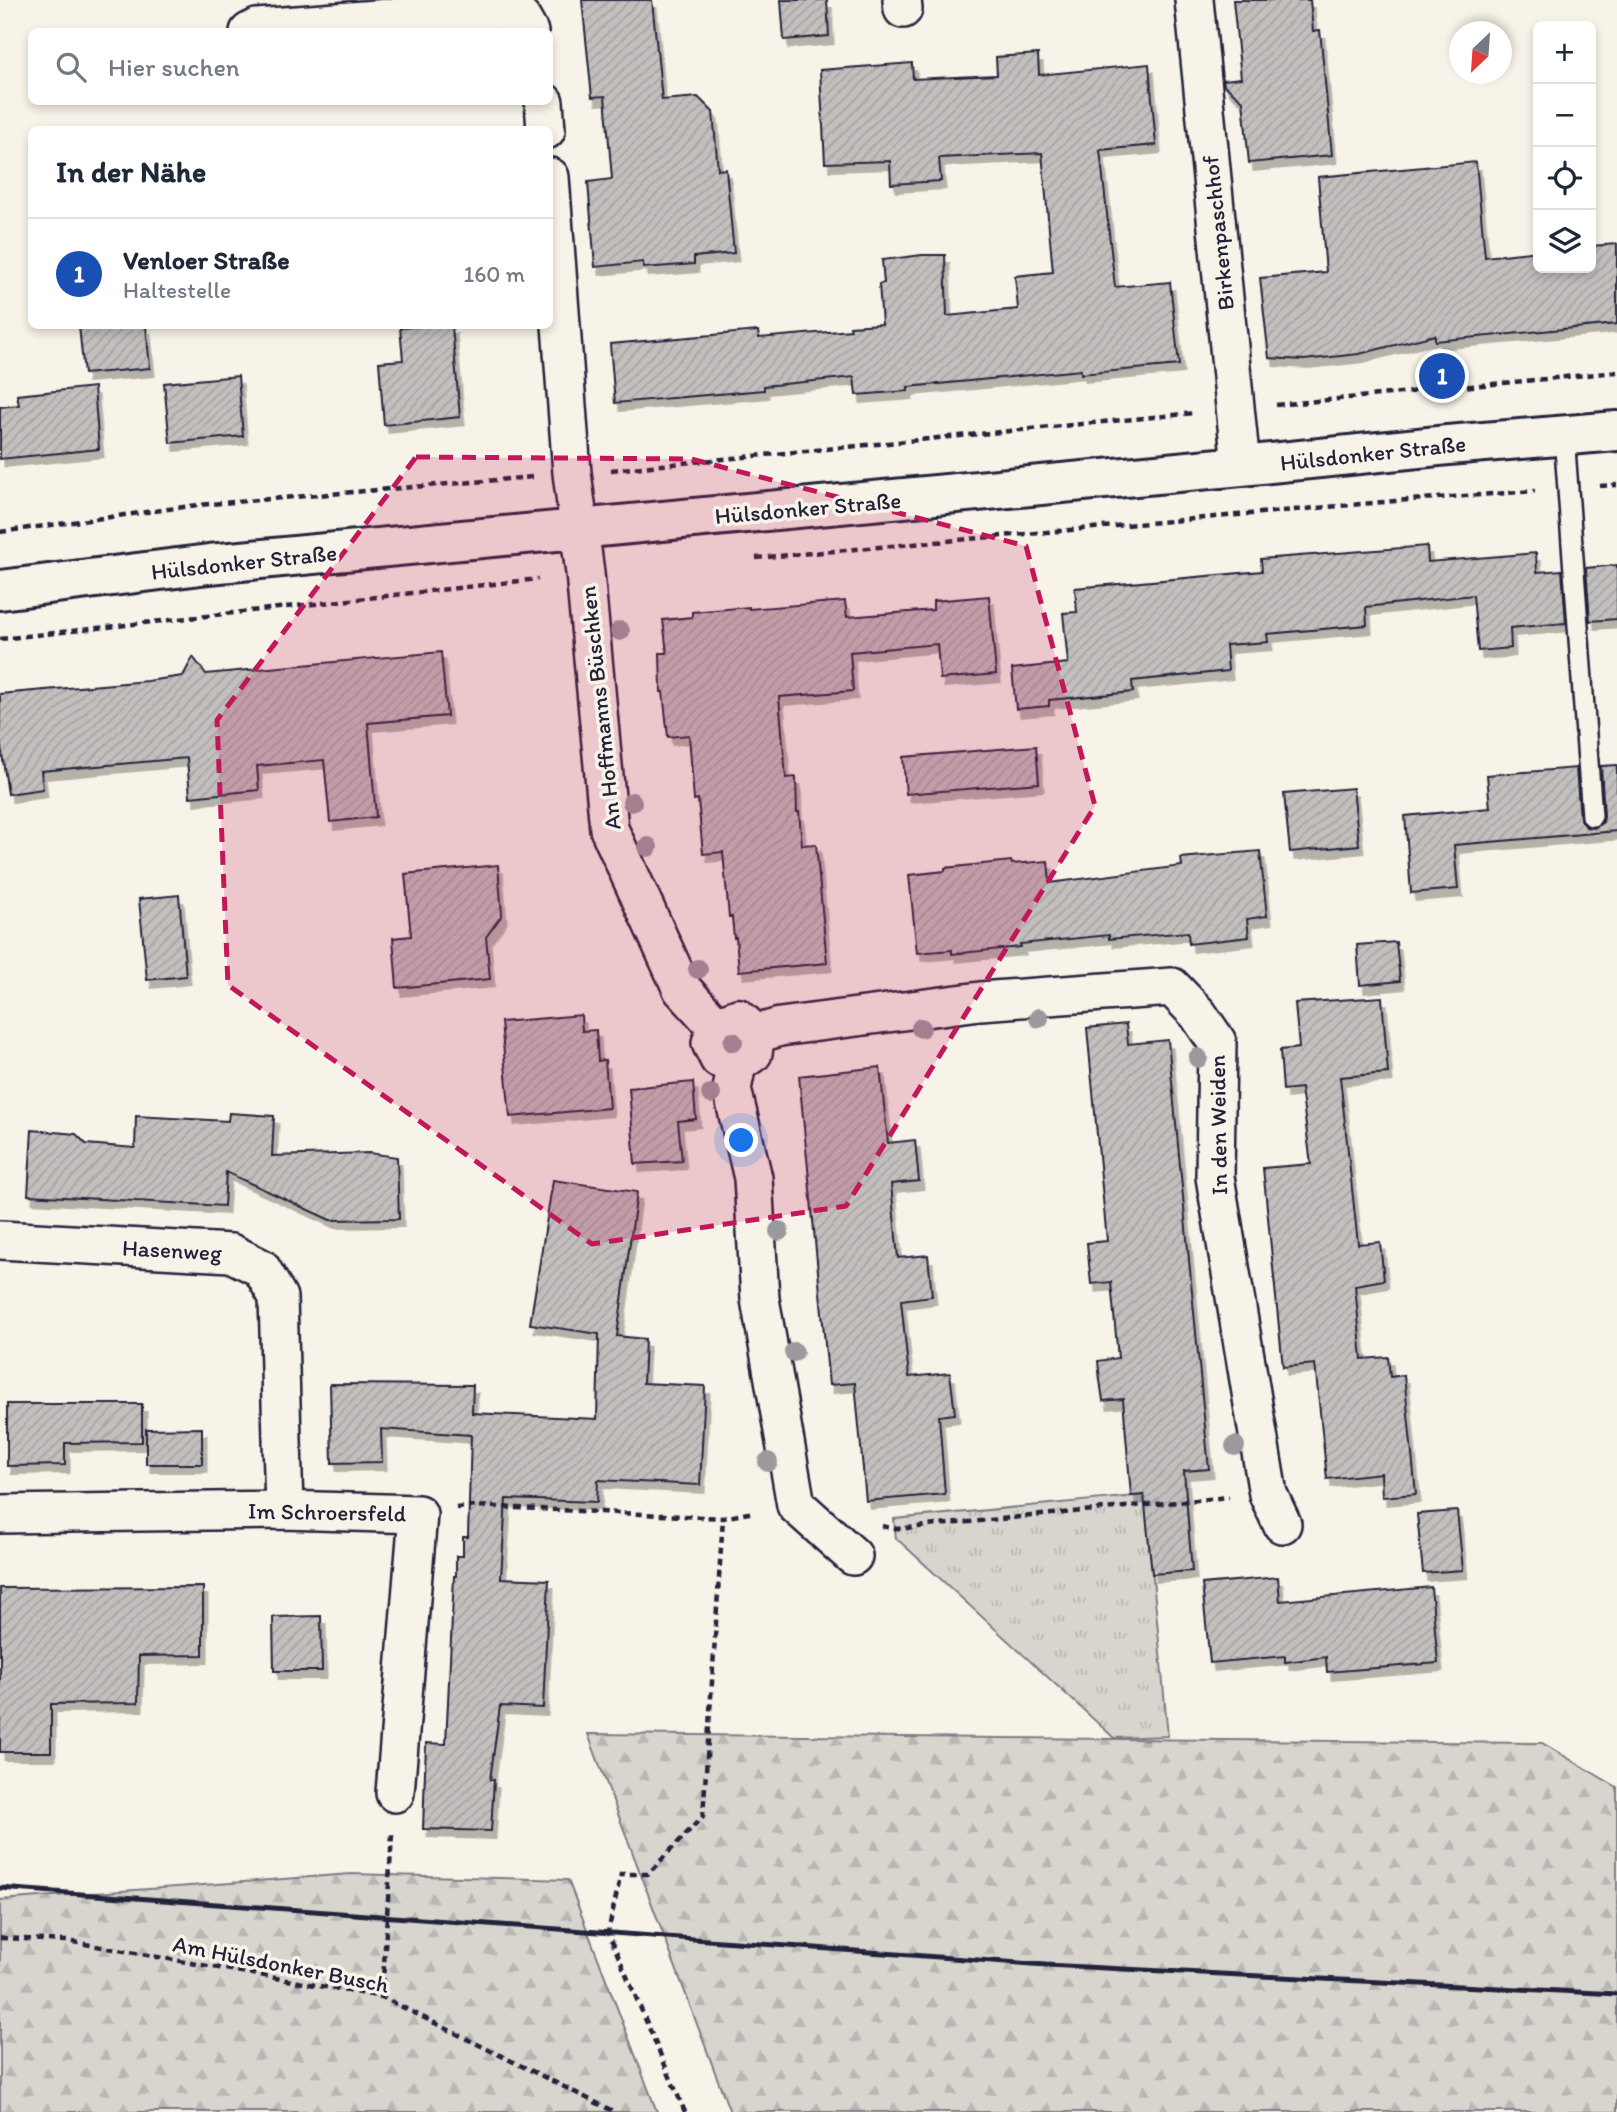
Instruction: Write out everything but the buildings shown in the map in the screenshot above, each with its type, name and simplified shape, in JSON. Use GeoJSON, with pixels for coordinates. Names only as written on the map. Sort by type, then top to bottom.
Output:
{"type":"FeatureCollection","features":[{"type":"Feature","properties":{"kind":"street","name":"Birkenpaschhof"},"geometry":{"type":"LineString","coordinates":[[1194,0],[1241,467]]}},
{"type":"Feature","properties":{"kind":"street"},"geometry":{"type":"LineString","coordinates":[[257,28],[496,10],[521,18],[527,28]]}},
{"type":"Feature","properties":{"kind":"street"},"geometry":{"type":"LineString","coordinates":[[544,105],[546,126]]}},
{"type":"Feature","properties":{"kind":"street","name":"An Hoffmanns Büschken"},"geometry":{"type":"LineString","coordinates":[[553,217],[572,473],[585,573],[609,829],[681,989],[716,1026],[738,1018],[746,1049]]}},
{"type":"Feature","properties":{"kind":"street","name":"Hülsdonker Straße"},"geometry":{"type":"LineString","coordinates":[[0,590],[209,564],[1241,467],[1435,446],[1617,431]]}},
{"type":"Feature","properties":{"kind":"street","name":"In den Weiden"},"geometry":{"type":"LineString","coordinates":[[746,1049],[780,1027],[980,1001],[1172,988],[1198,1014],[1217,1042],[1215,1177],[1275,1509]]}},
{"type":"Feature","properties":{"kind":"street"},"geometry":{"type":"LineString","coordinates":[[746,1049],[732,1088],[753,1178],[760,1299],[796,1505],[853,1556]]}},
{"type":"Feature","properties":{"kind":"street","name":"Hasenweg"},"geometry":{"type":"LineString","coordinates":[[0,1240],[231,1253],[261,1268],[278,1297],[284,1510]]}},
{"type":"Feature","properties":{"kind":"street","name":"Im Schroersfeld"},"geometry":{"type":"LineString","coordinates":[[0,1514],[284,1510],[418,1514],[394,1793]]}},
{"type":"Feature","properties":{"kind":"lane"},"geometry":{"type":"LineString","coordinates":[[1564,435],[1592,816]]}},
{"type":"Feature","properties":{"kind":"path"},"geometry":{"type":"LineString","coordinates":[[0,532],[198,505],[572,473],[1617,372]]}},
{"type":"Feature","properties":{"kind":"path"},"geometry":{"type":"LineString","coordinates":[[750,559],[1395,501],[1617,485]]}},
{"type":"Feature","properties":{"kind":"path"},"geometry":{"type":"LineString","coordinates":[[0,639],[585,573]]}},
{"type":"Feature","properties":{"kind":"path"},"geometry":{"type":"LineString","coordinates":[[418,1514],[476,1506],[723,1518],[796,1505]]}},
{"type":"Feature","properties":{"kind":"path"},"geometry":{"type":"LineString","coordinates":[[871,1523],[896,1529],[1275,1509]]}},
{"type":"Feature","properties":{"kind":"path"},"geometry":{"type":"LineString","coordinates":[[685,2112],[608,1932],[621,1874],[648,1874],[703,1816],[723,1518]]}},
{"type":"Feature","properties":{"kind":"path"},"geometry":{"type":"LineString","coordinates":[[382,1997],[391,1850]]}},
{"type":"Feature","properties":{"kind":"path","name":"Am Hülsdonker Busch"},"geometry":{"type":"LineString","coordinates":[[0,1938],[68,1941],[382,1997],[615,2112]]}},
{"type":"Feature","properties":{"kind":"highlighted area"},"geometry":{"type":"Polygon","coordinates":[[[416,457],[691,459],[1026,546],[1095,806],[846,1206],[592,1244],[228,985],[217,720],[416,457]]]}},
{"type":"Feature","properties":{"kind":"green space"},"geometry":{"type":"Polygon","coordinates":[[[1145,1495],[1168,1736],[1114,1738],[896,1538],[894,1519],[1145,1495]]]}},
{"type":"Feature","properties":{"kind":"green space"},"geometry":{"type":"Polygon","coordinates":[[[588,1734],[1542,1743],[1617,1787],[1617,2112],[730,2112],[588,1734]]]}},
{"type":"Feature","properties":{"kind":"green space"},"geometry":{"type":"Polygon","coordinates":[[[351,1874],[568,1880],[657,2112],[0,2112],[0,1900],[351,1874]]]}},
{"type":"Feature","properties":{"kind":"railway"},"geometry":{"type":"LineString","coordinates":[[0,1888],[1046,1965],[1617,1994]]}},
{"type":"Feature","properties":{"kind":"place","name":"Venloer Straße"},"geometry":{"type":"Point","coordinates":[1442,376]}}]}
